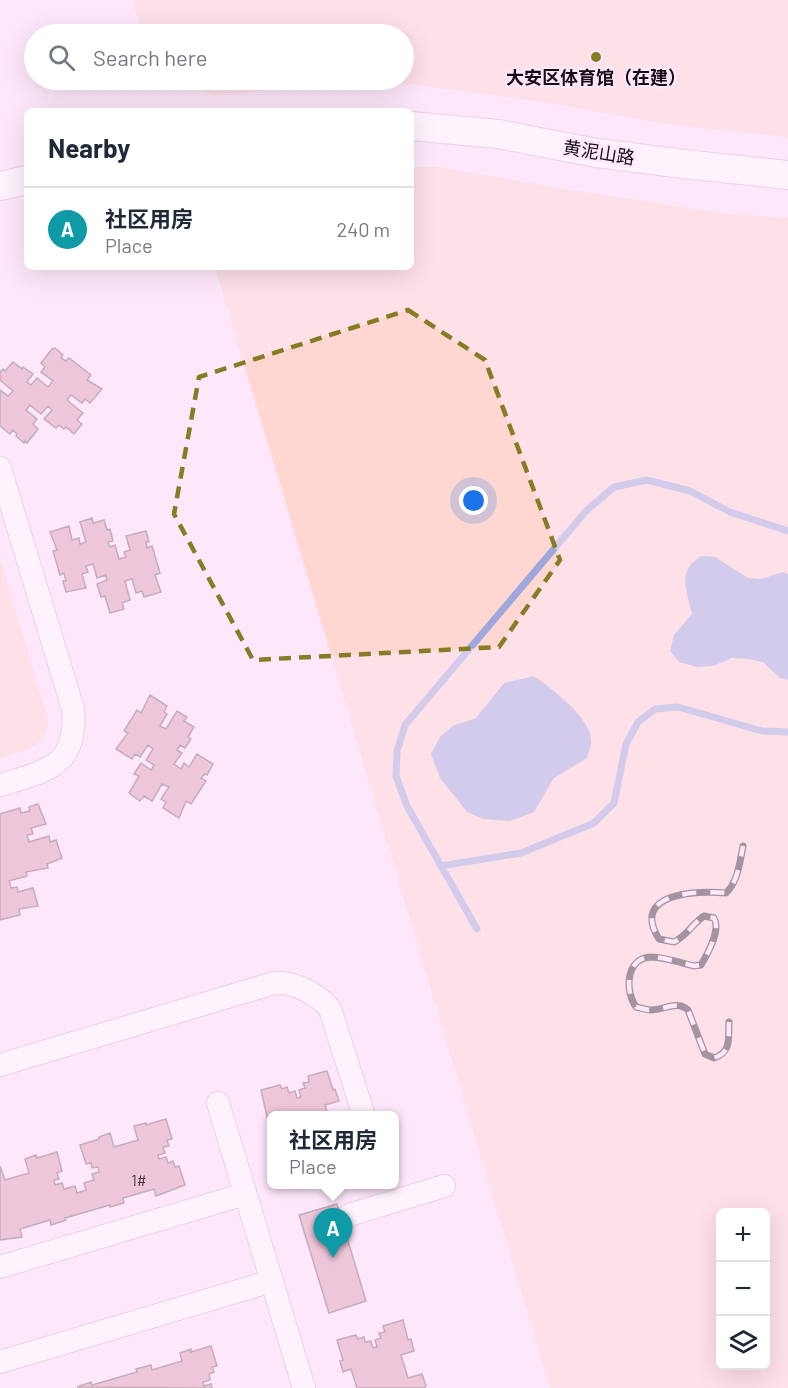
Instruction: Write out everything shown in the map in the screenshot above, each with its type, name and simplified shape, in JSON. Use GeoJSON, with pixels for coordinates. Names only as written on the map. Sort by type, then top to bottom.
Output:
{"type":"FeatureCollection","features":[{"type":"Feature","properties":{"kind":"main road","name":"黄泥山路"},"geometry":{"type":"LineString","coordinates":[[414,126],[498,134],[597,153],[788,175]]}},
{"type":"Feature","properties":{"kind":"main road"},"geometry":{"type":"LineString","coordinates":[[0,186],[24,181]]}},
{"type":"Feature","properties":{"kind":"lane"},"geometry":{"type":"LineString","coordinates":[[0,468],[73,710],[74,721],[72,742],[61,760],[45,771],[0,785]]}},
{"type":"Feature","properties":{"kind":"lane"},"geometry":{"type":"LineString","coordinates":[[0,1065],[285,982],[322,1000],[330,1009],[362,1111]]}},
{"type":"Feature","properties":{"kind":"lane"},"geometry":{"type":"LineString","coordinates":[[218,1103],[304,1388]]}},
{"type":"Feature","properties":{"kind":"lane"},"geometry":{"type":"LineString","coordinates":[[349,1215],[387,1193],[444,1186]]}},
{"type":"Feature","properties":{"kind":"lane"},"geometry":{"type":"LineString","coordinates":[[0,1267],[245,1194]]}},
{"type":"Feature","properties":{"kind":"lane"},"geometry":{"type":"LineString","coordinates":[[0,1362],[272,1281]]}},
{"type":"Feature","properties":{"kind":"highlighted area"},"geometry":{"type":"Polygon","coordinates":[[[408,310],[485,360],[560,560],[499,647],[253,660],[174,514],[199,377],[408,310]]]}},
{"type":"Feature","properties":{"kind":"shaded area","name":"大安区体育馆（在建）"},"geometry":{"type":"Polygon","coordinates":[[[132,0],[788,0],[788,137],[667,124],[543,102],[414,85],[414,24],[140,24],[132,0]]]}},
{"type":"Feature","properties":{"kind":"shaded area","name":"大安区体育馆（在建）"},"geometry":{"type":"Polygon","coordinates":[[[202,90],[270,90],[213,96],[202,90]]]}},
{"type":"Feature","properties":{"kind":"shaded area"},"geometry":{"type":"Polygon","coordinates":[[[414,167],[438,167],[728,214],[788,218],[788,1388],[550,1388],[216,270],[414,270],[414,167]]]}},
{"type":"Feature","properties":{"kind":"shaded area"},"geometry":{"type":"Polygon","coordinates":[[[0,558],[48,720],[42,737],[32,747],[0,758],[0,558]]]}},
{"type":"Feature","properties":{"kind":"water"},"geometry":{"type":"Polygon","coordinates":[[[701,556],[715,557],[748,578],[761,579],[783,572],[788,574],[788,680],[780,678],[763,662],[732,658],[713,666],[697,667],[679,662],[670,651],[674,635],[692,614],[686,589],[686,575],[688,568],[701,556]]]}},
{"type":"Feature","properties":{"kind":"water"},"geometry":{"type":"Polygon","coordinates":[[[534,676],[569,704],[584,722],[591,740],[587,758],[554,778],[534,812],[510,821],[483,819],[467,812],[440,778],[431,754],[440,737],[453,726],[476,718],[504,683],[534,676]]]}},
{"type":"Feature","properties":{"kind":"building"},"geometry":{"type":"Polygon","coordinates":[[[55,348],[63,355],[61,358],[66,361],[69,358],[91,375],[87,380],[102,389],[90,403],[85,399],[82,403],[71,395],[67,400],[83,413],[77,420],[82,424],[74,434],[66,427],[64,429],[59,425],[56,428],[44,419],[52,410],[48,406],[41,414],[30,405],[26,410],[37,419],[33,424],[38,429],[27,443],[25,441],[24,443],[13,430],[10,434],[0,426],[0,390],[8,396],[13,391],[0,380],[0,372],[3,369],[5,371],[13,362],[33,374],[27,382],[31,385],[37,378],[48,387],[53,381],[41,372],[45,367],[41,363],[55,348]]]}},
{"type":"Feature","properties":{"kind":"building"},"geometry":{"type":"Polygon","coordinates":[[[92,518],[93,523],[104,520],[107,530],[110,529],[113,541],[108,542],[110,547],[115,545],[119,559],[126,557],[124,552],[130,550],[126,536],[146,531],[149,542],[146,542],[147,548],[152,546],[160,573],[155,575],[161,592],[144,597],[142,591],[136,593],[132,579],[125,581],[130,600],[122,603],[124,609],[110,613],[105,596],[101,597],[97,584],[107,580],[106,575],[97,578],[93,564],[86,566],[88,572],[82,574],[86,588],[66,592],[63,581],[66,581],[64,573],[60,575],[53,551],[57,550],[50,532],[69,526],[72,540],[79,538],[80,544],[86,542],[80,522],[92,518]]]}},
{"type":"Feature","properties":{"kind":"building"},"geometry":{"type":"Polygon","coordinates":[[[150,695],[167,706],[164,712],[167,714],[160,726],[166,729],[177,711],[187,717],[184,721],[194,727],[188,737],[191,739],[185,748],[180,745],[177,750],[182,753],[174,764],[181,769],[184,763],[189,767],[197,754],[213,764],[207,775],[201,778],[206,781],[191,804],[186,801],[179,818],[163,808],[166,802],[161,799],[169,787],[162,784],[152,801],[144,796],[140,801],[129,793],[139,776],[134,774],[141,763],[151,770],[154,765],[146,760],[153,749],[148,745],[140,757],[135,754],[132,759],[116,749],[128,733],[124,731],[137,710],[141,713],[150,695]]]}},
{"type":"Feature","properties":{"kind":"building"},"geometry":{"type":"Polygon","coordinates":[[[38,804],[46,824],[31,828],[33,834],[27,835],[29,842],[49,836],[50,842],[56,840],[62,858],[47,864],[48,868],[26,872],[27,876],[9,881],[11,888],[17,887],[18,892],[33,888],[38,906],[19,909],[20,915],[0,920],[0,814],[20,808],[21,813],[30,811],[29,807],[38,804]]]}},
{"type":"Feature","properties":{"kind":"building"},"geometry":{"type":"Polygon","coordinates":[[[327,1071],[339,1101],[325,1105],[327,1111],[267,1111],[267,1117],[261,1090],[280,1085],[282,1089],[287,1087],[289,1093],[295,1091],[297,1098],[301,1097],[299,1090],[305,1088],[303,1083],[309,1082],[308,1076],[327,1071]]]}},
{"type":"Feature","properties":{"kind":"building"},"geometry":{"type":"Polygon","coordinates":[[[166,1119],[172,1139],[167,1140],[169,1146],[163,1147],[165,1153],[158,1155],[159,1159],[166,1157],[168,1163],[173,1161],[175,1167],[179,1166],[185,1185],[156,1196],[154,1189],[123,1198],[124,1203],[65,1218],[66,1220],[51,1225],[50,1220],[20,1229],[22,1237],[0,1240],[0,1166],[5,1180],[29,1173],[25,1159],[57,1152],[62,1171],[57,1173],[59,1179],[54,1180],[55,1185],[62,1183],[64,1189],[75,1186],[77,1193],[86,1190],[84,1183],[94,1180],[92,1174],[99,1172],[98,1167],[92,1168],[91,1163],[86,1164],[80,1145],[110,1133],[114,1147],[138,1140],[134,1126],[166,1119]]]}},
{"type":"Feature","properties":{"kind":"building"},"geometry":{"type":"Polygon","coordinates":[[[337,1204],[366,1301],[329,1313],[299,1215],[337,1204]]]}},
{"type":"Feature","properties":{"kind":"building"},"geometry":{"type":"Polygon","coordinates":[[[403,1320],[408,1340],[411,1339],[414,1351],[401,1355],[408,1378],[422,1374],[426,1386],[424,1388],[357,1388],[351,1369],[343,1372],[340,1361],[343,1360],[337,1340],[356,1335],[358,1339],[364,1337],[365,1342],[371,1341],[373,1348],[377,1347],[375,1340],[381,1338],[379,1333],[385,1332],[383,1326],[403,1320]]]}},
{"type":"Feature","properties":{"kind":"building"},"geometry":{"type":"Polygon","coordinates":[[[211,1346],[217,1366],[212,1367],[214,1372],[209,1374],[210,1380],[203,1382],[204,1386],[211,1384],[212,1388],[77,1387],[137,1372],[136,1369],[151,1365],[152,1370],[182,1361],[180,1353],[211,1346]]]}},
{"type":"Feature","properties":{"kind":"waterway"},"geometry":{"type":"LineString","coordinates":[[477,929],[407,806],[396,776],[397,751],[405,725],[586,511],[614,487],[647,480],[690,491],[730,512],[788,531]]}},
{"type":"Feature","properties":{"kind":"waterway"},"geometry":{"type":"LineString","coordinates":[[441,866],[521,853],[594,823],[614,803],[626,744],[638,722],[655,709],[678,707],[762,731],[788,732]]}},
{"type":"Feature","properties":{"kind":"railway"},"geometry":{"type":"LineString","coordinates":[[729,1022],[728,1044],[724,1052],[714,1058],[705,1054],[688,1010],[679,1006],[656,1010],[636,1007],[632,1001],[629,985],[632,969],[642,959],[651,957],[694,966],[701,965],[715,935],[714,918],[704,916],[674,942],[659,939],[652,924],[653,912],[660,903],[684,894],[726,893],[736,877],[743,846]]}},
{"type":"Feature","properties":{"kind":"place","name":"大安区体育馆（在建）"},"geometry":{"type":"Point","coordinates":[596,57]}},
{"type":"Feature","properties":{"kind":"place","name":"社区用房"},"geometry":{"type":"Point","coordinates":[333,1258]}}]}
